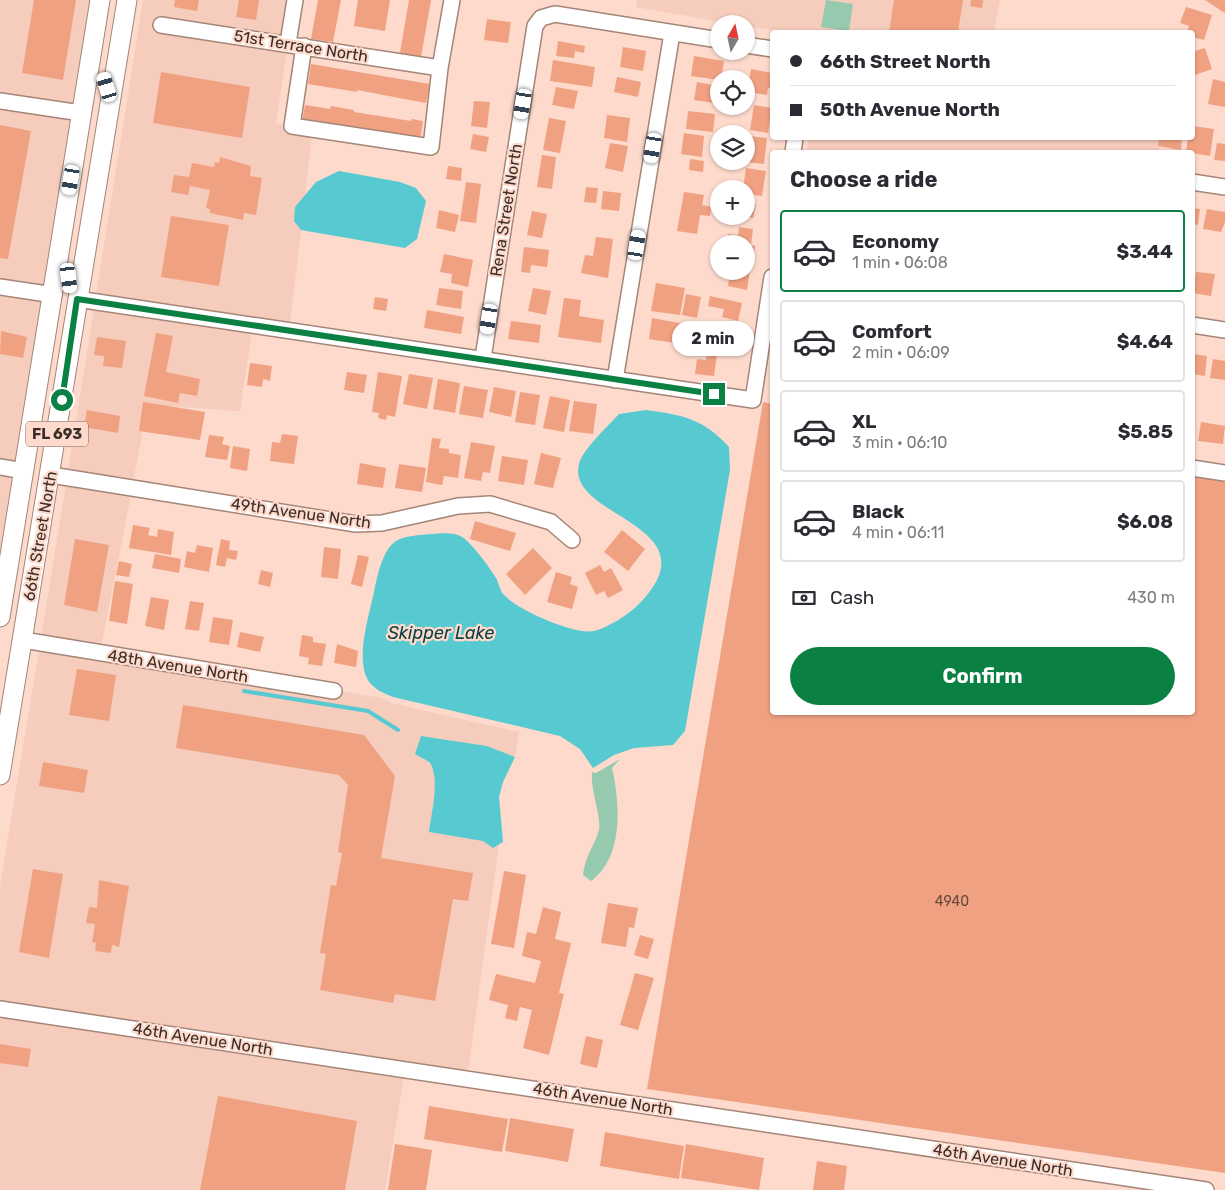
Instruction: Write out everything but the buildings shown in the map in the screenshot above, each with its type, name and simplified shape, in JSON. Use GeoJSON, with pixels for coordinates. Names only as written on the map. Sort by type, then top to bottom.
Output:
{"type":"FeatureCollection","features":[{"type":"Feature","properties":{"kind":"main road","name":"66th Street North"},"geometry":{"type":"LineString","coordinates":[[0,617],[4,562],[14,533],[54,295],[100,0]]}},
{"type":"Feature","properties":{"kind":"main road"},"geometry":{"type":"LineString","coordinates":[[111,99],[104,76],[115,0]]}},
{"type":"Feature","properties":{"kind":"main road","name":"66th Street North"},"geometry":{"type":"LineString","coordinates":[[0,775],[51,475],[77,299],[127,0]]}},
{"type":"Feature","properties":{"kind":"main road"},"geometry":{"type":"LineString","coordinates":[[74,164],[81,200],[69,278],[71,294],[77,299]]}},
{"type":"Feature","properties":{"kind":"main road"},"geometry":{"type":"LineString","coordinates":[[54,295],[60,300],[61,318],[53,376],[62,400]]}},
{"type":"Feature","properties":{"kind":"main road"},"geometry":{"type":"LineString","coordinates":[[14,533],[21,552],[12,622],[15,631],[23,640]]}},
{"type":"Feature","properties":{"kind":"street"},"geometry":{"type":"LineString","coordinates":[[288,43],[295,0]]}},
{"type":"Feature","properties":{"kind":"street"},"geometry":{"type":"LineString","coordinates":[[304,46],[292,126],[431,148],[440,68],[452,0]]}},
{"type":"Feature","properties":{"kind":"street","name":"Rena Street North"},"geometry":{"type":"LineString","coordinates":[[482,358],[536,26],[541,18],[555,14],[672,33]]}},
{"type":"Feature","properties":{"kind":"street","name":"51st Terrace North"},"geometry":{"type":"LineString","coordinates":[[161,25],[288,43],[440,68]]}},
{"type":"Feature","properties":{"kind":"street"},"geometry":{"type":"LineString","coordinates":[[615,380],[672,33],[710,39]]}},
{"type":"Feature","properties":{"kind":"street"},"geometry":{"type":"LineString","coordinates":[[755,46],[770,49]]}},
{"type":"Feature","properties":{"kind":"street"},"geometry":{"type":"LineString","coordinates":[[0,101],[81,113]]}},
{"type":"Feature","properties":{"kind":"street"},"geometry":{"type":"LineString","coordinates":[[1195,182],[1225,187]]}},
{"type":"Feature","properties":{"kind":"street"},"geometry":{"type":"LineString","coordinates":[[0,287],[54,295]]}},
{"type":"Feature","properties":{"kind":"street"},"geometry":{"type":"LineString","coordinates":[[77,299],[753,400],[770,309]]}},
{"type":"Feature","properties":{"kind":"street"},"geometry":{"type":"LineString","coordinates":[[1195,325],[1225,330]]}},
{"type":"Feature","properties":{"kind":"street"},"geometry":{"type":"LineString","coordinates":[[0,467],[24,471]]}},
{"type":"Feature","properties":{"kind":"street"},"geometry":{"type":"LineString","coordinates":[[1195,468],[1225,473]]}},
{"type":"Feature","properties":{"kind":"street","name":"49th Avenue North"},"geometry":{"type":"LineString","coordinates":[[51,475],[356,524],[382,523],[458,506],[490,504],[551,522],[572,540]]}},
{"type":"Feature","properties":{"kind":"street","name":"48th Avenue North"},"geometry":{"type":"LineString","coordinates":[[23,640],[334,691]]}},
{"type":"Feature","properties":{"kind":"street","name":"46th Avenue North"},"geometry":{"type":"LineString","coordinates":[[0,1009],[1206,1190]]}},
{"type":"Feature","properties":{"kind":"shaded area"},"geometry":{"type":"Polygon","coordinates":[[[0,0],[93,0],[76,105],[0,94],[0,0]]]}},
{"type":"Feature","properties":{"kind":"shaded area"},"geometry":{"type":"Polygon","coordinates":[[[143,0],[289,0],[283,36],[156,17],[154,30],[287,50],[276,123],[286,126],[286,132],[312,136],[305,195],[295,208],[294,221],[301,230],[290,324],[96,295],[143,0]]]}},
{"type":"Feature","properties":{"kind":"shaded area"},"geometry":{"type":"Polygon","coordinates":[[[637,0],[1000,0],[994,30],[772,30],[755,27],[755,15],[710,15],[710,20],[636,7],[637,0]]]}},
{"type":"Feature","properties":{"kind":"shaded area"},"geometry":{"type":"Polygon","coordinates":[[[0,108],[73,119],[45,287],[0,280],[0,108]]]}},
{"type":"Feature","properties":{"kind":"shaded area"},"geometry":{"type":"Polygon","coordinates":[[[809,140],[1161,140],[1159,150],[807,150],[809,140]]]}},
{"type":"Feature","properties":{"kind":"shaded area"},"geometry":{"type":"Polygon","coordinates":[[[0,293],[42,300],[15,462],[0,460],[0,293]]]}},
{"type":"Feature","properties":{"kind":"shaded area"},"geometry":{"type":"Polygon","coordinates":[[[94,309],[252,332],[240,411],[148,405],[133,481],[68,471],[94,309]]]}},
{"type":"Feature","properties":{"kind":"shaded area"},"geometry":{"type":"Polygon","coordinates":[[[0,474],[12,476],[0,550],[0,474]]]}},
{"type":"Feature","properties":{"kind":"shaded area"},"geometry":{"type":"Polygon","coordinates":[[[66,484],[131,495],[101,647],[41,638],[66,484]]]}},
{"type":"Feature","properties":{"kind":"shaded area"},"geometry":{"type":"Polygon","coordinates":[[[39,651],[338,698],[340,691],[382,698],[391,703],[519,732],[515,757],[487,746],[421,736],[415,754],[428,762],[434,771],[435,788],[429,832],[484,841],[493,848],[499,844],[468,1072],[0,1002],[0,886],[39,651]]]}},
{"type":"Feature","properties":{"kind":"shaded area"},"geometry":{"type":"Polygon","coordinates":[[[0,1016],[404,1076],[385,1190],[0,1190],[0,1016]]]}},
{"type":"Feature","properties":{"kind":"green space"},"geometry":{"type":"Polygon","coordinates":[[[826,0],[853,4],[849,30],[821,27],[826,0]]]}},
{"type":"Feature","properties":{"kind":"green space"},"geometry":{"type":"Polygon","coordinates":[[[620,759],[612,768],[618,813],[614,844],[602,871],[591,881],[583,875],[586,862],[599,830],[592,772],[596,773],[620,759]]]}},
{"type":"Feature","properties":{"kind":"water"},"geometry":{"type":"Polygon","coordinates":[[[339,171],[400,182],[416,188],[426,201],[417,239],[405,248],[301,230],[294,221],[295,207],[316,182],[339,171]]]}},
{"type":"Feature","properties":{"kind":"water","name":"Skipper Lake"},"geometry":{"type":"Polygon","coordinates":[[[646,410],[671,414],[701,424],[729,447],[730,470],[685,731],[673,745],[634,748],[614,755],[593,768],[580,749],[560,736],[393,697],[373,686],[367,678],[364,667],[363,655],[366,628],[384,557],[391,545],[404,538],[444,533],[459,535],[481,556],[496,578],[503,593],[511,601],[533,614],[573,629],[594,631],[606,627],[639,604],[658,577],[661,556],[651,539],[633,524],[593,497],[581,482],[579,464],[585,452],[619,414],[646,410]]]}},
{"type":"Feature","properties":{"kind":"water"},"geometry":{"type":"Polygon","coordinates":[[[421,736],[487,746],[515,757],[503,782],[499,797],[503,842],[493,848],[483,841],[429,832],[435,786],[433,768],[429,762],[415,754],[421,736]]]}},
{"type":"Feature","properties":{"kind":"waterway"},"geometry":{"type":"LineString","coordinates":[[244,691],[368,711],[398,730]]}},
{"type":"Feature","properties":{"kind":"route"},"geometry":{"type":"LineString","coordinates":[[62,400],[77,299],[714,394]]}}]}
